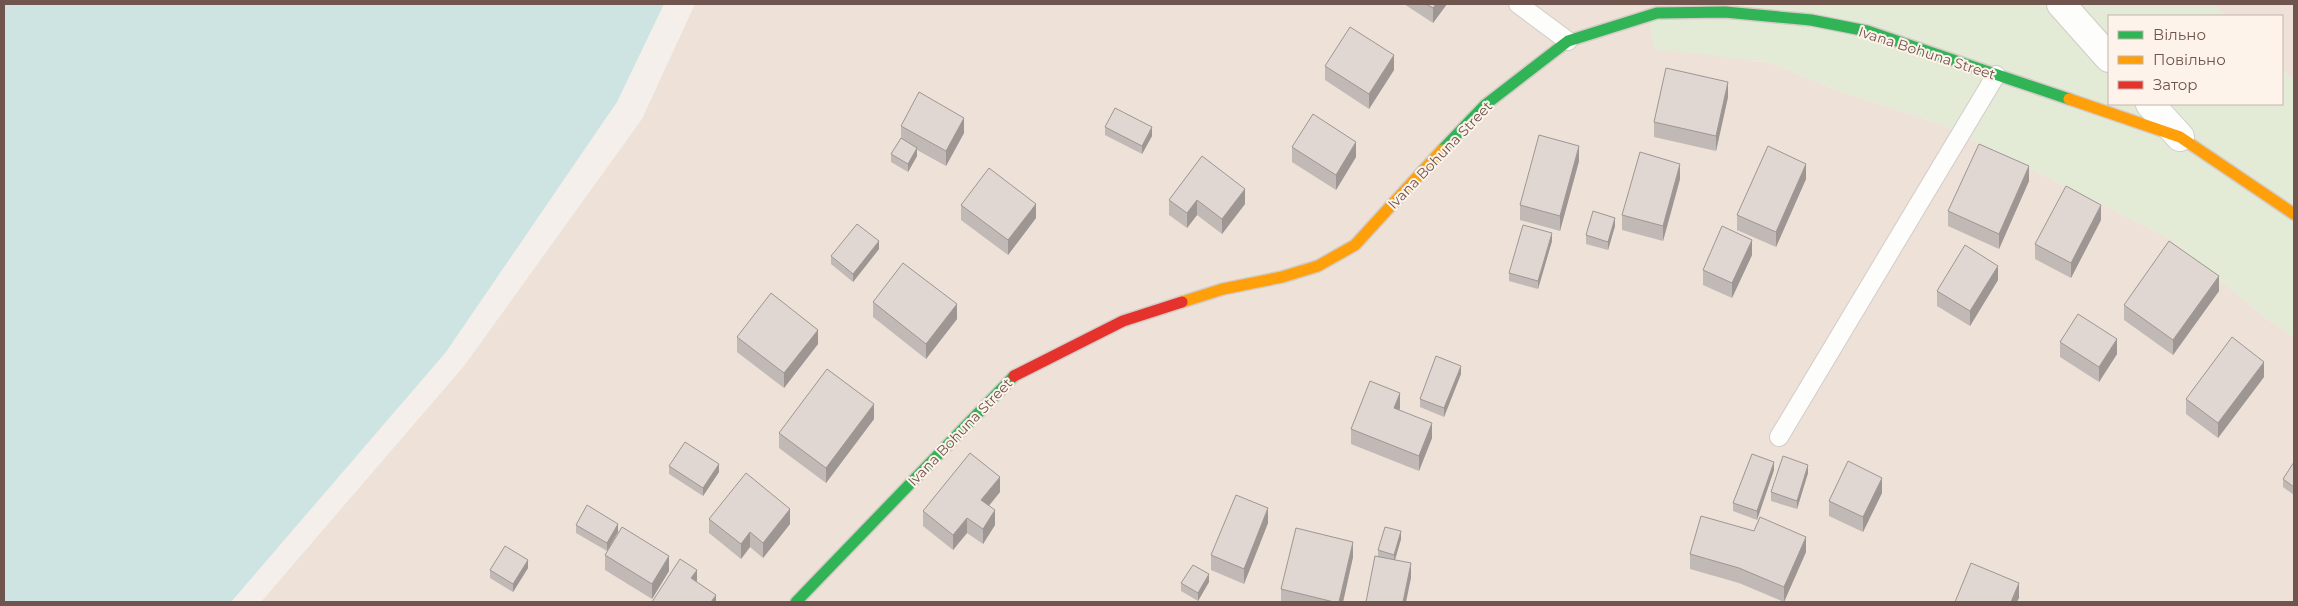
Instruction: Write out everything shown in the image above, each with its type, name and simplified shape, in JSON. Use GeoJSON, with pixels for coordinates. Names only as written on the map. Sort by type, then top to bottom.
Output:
{"type":"FeatureCollection","features":[{"type":"Feature","properties":{"kind":"street"},"geometry":{"type":"LineString","coordinates":[[2061,4],[2108,57]]}},
{"type":"Feature","properties":{"kind":"street","name":"Ivana Bohuna Street"},"geometry":{"type":"LineString","coordinates":[[796,602],[1015,375],[1123,321],[1222,289],[1282,277],[1318,266],[1355,245],[1486,105],[1568,41],[1657,13],[1725,12],[1811,20],[1867,31],[2180,137]]}},
{"type":"Feature","properties":{"kind":"street","name":"Ivana Bohuna Street"},"geometry":{"type":"LineString","coordinates":[[2151,105],[2180,137],[2294,214]]}},
{"type":"Feature","properties":{"kind":"lane"},"geometry":{"type":"LineString","coordinates":[[1518,4],[1568,41]]}},
{"type":"Feature","properties":{"kind":"lane"},"geometry":{"type":"LineString","coordinates":[[1779,437],[1996,75]]}},
{"type":"Feature","properties":{"kind":"shaded area"},"geometry":{"type":"Polygon","coordinates":[[[695,4],[1660,4],[1754,61],[1769,62],[1839,91],[1941,124],[2169,238],[2266,318],[2294,337],[2294,602],[261,602],[464,366],[642,119],[695,4]]]}},
{"type":"Feature","properties":{"kind":"shaded area"},"geometry":{"type":"Polygon","coordinates":[[[2213,4],[2294,4],[2294,80],[2283,70],[2283,15],[2225,15],[2213,4]]]}},
{"type":"Feature","properties":{"kind":"green space"},"geometry":{"type":"Polygon","coordinates":[[[1660,4],[2213,4],[2225,15],[2108,15],[2108,105],[2283,105],[2283,70],[2294,80],[2294,337],[2266,318],[2169,238],[1941,124],[1839,91],[1769,62],[1654,49],[1647,10],[1660,4]]]}},
{"type":"Feature","properties":{"kind":"water"},"geometry":{"type":"Polygon","coordinates":[[[4,4],[664,4],[617,102],[446,352],[231,602],[4,602],[4,4]]]}},
{"type":"Feature","properties":{"kind":"building"},"geometry":{"type":"Polygon","coordinates":[[[1426,4],[1436,4],[1433,8],[1426,4]]]}},
{"type":"Feature","properties":{"kind":"building"},"geometry":{"type":"Polygon","coordinates":[[[1350,27],[1394,55],[1369,94],[1325,66],[1350,27]]]}},
{"type":"Feature","properties":{"kind":"building"},"geometry":{"type":"Polygon","coordinates":[[[1666,68],[1728,82],[1716,136],[1654,122],[1666,68]]]}},
{"type":"Feature","properties":{"kind":"building"},"geometry":{"type":"Polygon","coordinates":[[[919,92],[964,118],[946,151],[901,126],[919,92]]]}},
{"type":"Feature","properties":{"kind":"building"},"geometry":{"type":"Polygon","coordinates":[[[1115,108],[1152,127],[1142,146],[1105,127],[1115,108]]]}},
{"type":"Feature","properties":{"kind":"building"},"geometry":{"type":"Polygon","coordinates":[[[1313,114],[1356,142],[1336,175],[1292,147],[1313,114]]]}},
{"type":"Feature","properties":{"kind":"building"},"geometry":{"type":"Polygon","coordinates":[[[1539,135],[1579,146],[1560,216],[1520,205],[1539,135]]]}},
{"type":"Feature","properties":{"kind":"building"},"geometry":{"type":"Polygon","coordinates":[[[901,138],[917,148],[908,164],[891,154],[901,138]]]}},
{"type":"Feature","properties":{"kind":"building"},"geometry":{"type":"Polygon","coordinates":[[[1979,144],[2029,166],[1999,234],[1948,211],[1979,144]]]}},
{"type":"Feature","properties":{"kind":"building"},"geometry":{"type":"Polygon","coordinates":[[[1768,146],[1806,164],[1776,232],[1737,215],[1768,146]]]}},
{"type":"Feature","properties":{"kind":"building"},"geometry":{"type":"Polygon","coordinates":[[[1640,152],[1680,164],[1663,226],[1622,215],[1640,152]]]}},
{"type":"Feature","properties":{"kind":"building"},"geometry":{"type":"Polygon","coordinates":[[[1202,156],[1245,189],[1222,219],[1197,200],[1187,213],[1169,200],[1202,156]]]}},
{"type":"Feature","properties":{"kind":"building"},"geometry":{"type":"Polygon","coordinates":[[[989,168],[1036,204],[1008,240],[961,205],[989,168]]]}},
{"type":"Feature","properties":{"kind":"building"},"geometry":{"type":"Polygon","coordinates":[[[2066,186],[2101,205],[2071,263],[2035,244],[2066,186]]]}},
{"type":"Feature","properties":{"kind":"building"},"geometry":{"type":"Polygon","coordinates":[[[1593,211],[1615,218],[1608,242],[1586,235],[1593,211]]]}},
{"type":"Feature","properties":{"kind":"building"},"geometry":{"type":"Polygon","coordinates":[[[857,224],[879,241],[853,274],[831,256],[857,224]]]}},
{"type":"Feature","properties":{"kind":"building"},"geometry":{"type":"Polygon","coordinates":[[[1523,225],[1552,233],[1538,281],[1509,273],[1523,225]]]}},
{"type":"Feature","properties":{"kind":"building"},"geometry":{"type":"Polygon","coordinates":[[[1722,226],[1752,240],[1732,283],[1703,270],[1722,226]]]}},
{"type":"Feature","properties":{"kind":"building"},"geometry":{"type":"Polygon","coordinates":[[[2169,241],[2219,276],[2173,340],[2124,305],[2169,241]]]}},
{"type":"Feature","properties":{"kind":"building"},"geometry":{"type":"Polygon","coordinates":[[[1965,245],[1998,266],[1970,311],[1937,291],[1965,245]]]}},
{"type":"Feature","properties":{"kind":"building"},"geometry":{"type":"Polygon","coordinates":[[[903,263],[957,304],[926,344],[873,302],[903,263]]]}},
{"type":"Feature","properties":{"kind":"building"},"geometry":{"type":"Polygon","coordinates":[[[771,293],[818,330],[784,373],[737,337],[771,293]]]}},
{"type":"Feature","properties":{"kind":"building"},"geometry":{"type":"Polygon","coordinates":[[[2078,314],[2117,339],[2099,367],[2060,342],[2078,314]]]}},
{"type":"Feature","properties":{"kind":"building"},"geometry":{"type":"Polygon","coordinates":[[[2232,337],[2264,362],[2218,423],[2186,399],[2232,337]]]}},
{"type":"Feature","properties":{"kind":"building"},"geometry":{"type":"Polygon","coordinates":[[[1436,356],[1461,366],[1444,408],[1420,399],[1436,356]]]}},
{"type":"Feature","properties":{"kind":"building"},"geometry":{"type":"Polygon","coordinates":[[[827,369],[874,404],[826,468],[779,433],[827,369]]]}},
{"type":"Feature","properties":{"kind":"building"},"geometry":{"type":"Polygon","coordinates":[[[1370,381],[1400,393],[1394,408],[1432,423],[1419,456],[1351,429],[1370,381]]]}},
{"type":"Feature","properties":{"kind":"building"},"geometry":{"type":"Polygon","coordinates":[[[685,442],[719,464],[703,488],[669,466],[685,442]]]}},
{"type":"Feature","properties":{"kind":"building"},"geometry":{"type":"Polygon","coordinates":[[[970,453],[1000,477],[981,500],[995,510],[983,529],[967,518],[953,535],[923,511],[970,453]]]}},
{"type":"Feature","properties":{"kind":"building"},"geometry":{"type":"Polygon","coordinates":[[[1752,454],[1774,462],[1757,511],[1733,503],[1752,454]]]}},
{"type":"Feature","properties":{"kind":"building"},"geometry":{"type":"Polygon","coordinates":[[[1783,456],[1808,465],[1797,501],[1771,492],[1783,456]]]}},
{"type":"Feature","properties":{"kind":"building"},"geometry":{"type":"Polygon","coordinates":[[[1848,461],[1882,478],[1863,517],[1829,501],[1848,461]]]}},
{"type":"Feature","properties":{"kind":"building"},"geometry":{"type":"Polygon","coordinates":[[[2294,462],[2294,487],[2283,479],[2294,462]]]}},
{"type":"Feature","properties":{"kind":"building"},"geometry":{"type":"Polygon","coordinates":[[[746,473],[790,509],[763,543],[750,532],[741,544],[709,519],[746,473]]]}},
{"type":"Feature","properties":{"kind":"building"},"geometry":{"type":"Polygon","coordinates":[[[1236,495],[1268,508],[1244,569],[1211,555],[1236,495]]]}},
{"type":"Feature","properties":{"kind":"building"},"geometry":{"type":"Polygon","coordinates":[[[587,505],[618,524],[607,543],[576,525],[587,505]]]}},
{"type":"Feature","properties":{"kind":"building"},"geometry":{"type":"Polygon","coordinates":[[[1701,516],[1754,531],[1760,517],[1806,537],[1784,587],[1739,568],[1690,554],[1701,516]]]}},
{"type":"Feature","properties":{"kind":"building"},"geometry":{"type":"Polygon","coordinates":[[[622,527],[669,556],[652,584],[605,555],[622,527]]]}},
{"type":"Feature","properties":{"kind":"building"},"geometry":{"type":"Polygon","coordinates":[[[1385,527],[1401,531],[1394,555],[1378,550],[1385,527]]]}},
{"type":"Feature","properties":{"kind":"building"},"geometry":{"type":"Polygon","coordinates":[[[1296,528],[1353,542],[1339,602],[1281,589],[1296,528]]]}},
{"type":"Feature","properties":{"kind":"building"},"geometry":{"type":"Polygon","coordinates":[[[505,546],[528,560],[513,584],[490,570],[505,546]]]}},
{"type":"Feature","properties":{"kind":"building"},"geometry":{"type":"Polygon","coordinates":[[[1375,556],[1411,563],[1403,602],[1366,602],[1375,556]]]}},
{"type":"Feature","properties":{"kind":"building"},"geometry":{"type":"Polygon","coordinates":[[[680,559],[697,570],[691,578],[716,595],[711,602],[652,602],[680,559]]]}},
{"type":"Feature","properties":{"kind":"building"},"geometry":{"type":"Polygon","coordinates":[[[1971,563],[2019,583],[2011,602],[1955,602],[1971,563]]]}},
{"type":"Feature","properties":{"kind":"building"},"geometry":{"type":"Polygon","coordinates":[[[1193,565],[1209,574],[1198,593],[1181,583],[1193,565]]]}},
{"type":"Feature","properties":{"kind":"traffic: fast"},"geometry":{"type":"LineString","coordinates":[[1442,150],[1485,105],[1568,41],[1657,13],[1725,12],[1811,20],[1867,31],[2069,99]]}},
{"type":"Feature","properties":{"kind":"traffic: fast"},"geometry":{"type":"LineString","coordinates":[[796,602],[1014,376]]}},
{"type":"Feature","properties":{"kind":"traffic: slow"},"geometry":{"type":"LineString","coordinates":[[2069,99],[2180,137],[2294,214]]}},
{"type":"Feature","properties":{"kind":"traffic: slow"},"geometry":{"type":"LineString","coordinates":[[1182,302],[1223,289],[1282,277],[1318,266],[1355,245],[1442,150]]}},
{"type":"Feature","properties":{"kind":"traffic: jam"},"geometry":{"type":"LineString","coordinates":[[1014,376],[1123,321],[1182,302]]}}]}
